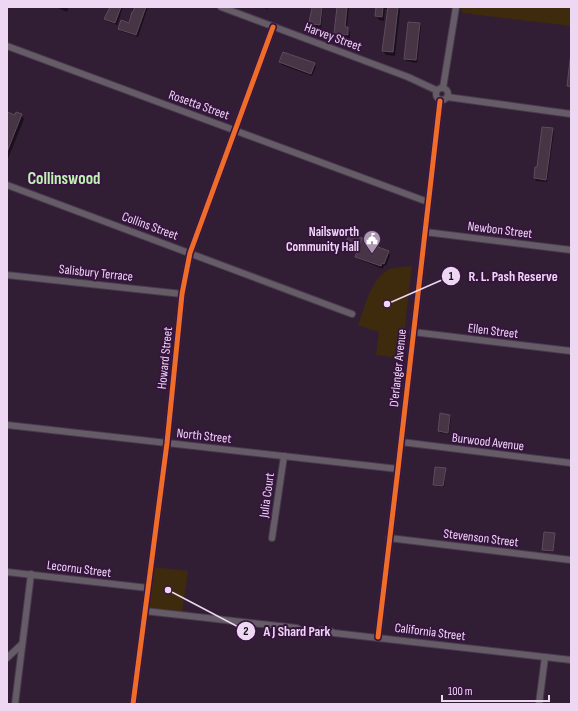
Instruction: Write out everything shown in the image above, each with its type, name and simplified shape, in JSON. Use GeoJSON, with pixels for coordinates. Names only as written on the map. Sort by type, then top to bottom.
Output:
{"type":"FeatureCollection","features":[{"type":"Feature","properties":{"kind":"street","name":"Harvey Street"},"geometry":{"type":"LineString","coordinates":[[221,7],[440,89]]}},
{"type":"Feature","properties":{"kind":"street"},"geometry":{"type":"LineString","coordinates":[[456,7],[440,89],[435,96],[440,101],[448,97],[571,114]]}},
{"type":"Feature","properties":{"kind":"street","name":"Howard Street"},"geometry":{"type":"LineString","coordinates":[[133,704],[167,443],[182,294],[190,253],[274,27]]}},
{"type":"Feature","properties":{"kind":"street","name":"Rosetta Street"},"geometry":{"type":"LineString","coordinates":[[7,46],[428,202]]}},
{"type":"Feature","properties":{"kind":"street"},"geometry":{"type":"LineString","coordinates":[[440,89],[447,90],[448,97]]}},
{"type":"Feature","properties":{"kind":"street","name":"D'erlanger Avenue"},"geometry":{"type":"LineString","coordinates":[[378,637],[440,101]]}},
{"type":"Feature","properties":{"kind":"street","name":"Collins Street"},"geometry":{"type":"LineString","coordinates":[[7,186],[352,314]]}},
{"type":"Feature","properties":{"kind":"street","name":"Newbon Street"},"geometry":{"type":"LineString","coordinates":[[425,232],[571,250]]}},
{"type":"Feature","properties":{"kind":"street","name":"Salisbury Terrace"},"geometry":{"type":"LineString","coordinates":[[7,275],[182,294]]}},
{"type":"Feature","properties":{"kind":"street","name":"Ellen Street"},"geometry":{"type":"LineString","coordinates":[[413,332],[571,351]]}},
{"type":"Feature","properties":{"kind":"street","name":"North Street"},"geometry":{"type":"LineString","coordinates":[[7,425],[398,469]]}},
{"type":"Feature","properties":{"kind":"street","name":"Burwood Avenue"},"geometry":{"type":"LineString","coordinates":[[401,442],[571,463]]}},
{"type":"Feature","properties":{"kind":"street","name":"Julia Court"},"geometry":{"type":"LineString","coordinates":[[272,538],[284,456]]}},
{"type":"Feature","properties":{"kind":"street","name":"Stevenson Street"},"geometry":{"type":"LineString","coordinates":[[389,538],[571,560]]}},
{"type":"Feature","properties":{"kind":"street","name":"Lecornu Street"},"geometry":{"type":"LineString","coordinates":[[7,572],[148,588]]}},
{"type":"Feature","properties":{"kind":"street"},"geometry":{"type":"LineString","coordinates":[[15,704],[31,574]]}},
{"type":"Feature","properties":{"kind":"street","name":"California Street"},"geometry":{"type":"LineString","coordinates":[[145,611],[297,628],[305,632],[322,629],[334,633],[571,660]]}},
{"type":"Feature","properties":{"kind":"street"},"geometry":{"type":"LineString","coordinates":[[7,658],[22,644]]}},
{"type":"Feature","properties":{"kind":"street"},"geometry":{"type":"LineString","coordinates":[[539,704],[545,657]]}},
{"type":"Feature","properties":{"kind":"shaded area"},"geometry":{"type":"Polygon","coordinates":[[[462,7],[571,7],[571,26],[462,13],[462,7]]]}},
{"type":"Feature","properties":{"kind":"shaded area"},"geometry":{"type":"Polygon","coordinates":[[[412,266],[401,358],[376,355],[379,332],[358,325],[366,301],[373,285],[383,273],[392,268],[412,266]]]}},
{"type":"Feature","properties":{"kind":"shaded area"},"geometry":{"type":"Polygon","coordinates":[[[153,567],[188,571],[182,614],[148,610],[153,567]]]}},
{"type":"Feature","properties":{"kind":"building"},"geometry":{"type":"Polygon","coordinates":[[[110,7],[121,7],[115,23],[104,19],[110,7]]]}},
{"type":"Feature","properties":{"kind":"building"},"geometry":{"type":"Polygon","coordinates":[[[135,7],[146,7],[136,35],[118,29],[121,20],[129,23],[135,7]]]}},
{"type":"Feature","properties":{"kind":"building"},"geometry":{"type":"Polygon","coordinates":[[[311,7],[322,7],[320,25],[309,22],[311,7]]]}},
{"type":"Feature","properties":{"kind":"building"},"geometry":{"type":"Polygon","coordinates":[[[337,7],[347,7],[345,27],[348,27],[348,35],[334,33],[337,7]]]}},
{"type":"Feature","properties":{"kind":"building"},"geometry":{"type":"Polygon","coordinates":[[[376,7],[383,7],[382,17],[375,16],[376,7]]]}},
{"type":"Feature","properties":{"kind":"building"},"geometry":{"type":"Polygon","coordinates":[[[388,7],[398,7],[393,52],[382,51],[388,7]]]}},
{"type":"Feature","properties":{"kind":"building"},"geometry":{"type":"Polygon","coordinates":[[[408,22],[420,23],[416,60],[404,59],[408,22]]]}},
{"type":"Feature","properties":{"kind":"building"},"geometry":{"type":"Polygon","coordinates":[[[283,52],[315,63],[311,74],[279,62],[283,52]]]}},
{"type":"Feature","properties":{"kind":"building"},"geometry":{"type":"Polygon","coordinates":[[[571,52],[571,87],[567,86],[571,52]]]}},
{"type":"Feature","properties":{"kind":"building"},"geometry":{"type":"Polygon","coordinates":[[[7,112],[15,115],[16,112],[22,114],[7,152],[7,112]]]}},
{"type":"Feature","properties":{"kind":"building"},"geometry":{"type":"Polygon","coordinates":[[[542,127],[553,128],[546,180],[534,178],[535,167],[537,167],[542,127]]]}},
{"type":"Feature","properties":{"kind":"building"},"geometry":{"type":"Polygon","coordinates":[[[349,233],[362,238],[360,244],[347,240],[349,233]]]}},
{"type":"Feature","properties":{"kind":"building","name":"Nailsworth Community Hall"},"geometry":{"type":"Polygon","coordinates":[[[362,238],[371,241],[370,244],[389,251],[384,264],[382,263],[381,266],[355,257],[362,238]]]}},
{"type":"Feature","properties":{"kind":"building"},"geometry":{"type":"Polygon","coordinates":[[[440,413],[450,415],[448,433],[438,431],[440,413]]]}},
{"type":"Feature","properties":{"kind":"building"},"geometry":{"type":"Polygon","coordinates":[[[435,467],[446,468],[443,486],[433,485],[435,467]]]}},
{"type":"Feature","properties":{"kind":"building"},"geometry":{"type":"Polygon","coordinates":[[[544,532],[555,533],[553,551],[542,550],[544,532]]]}},
{"type":"Feature","properties":{"kind":"cycle path"},"geometry":{"type":"LineString","coordinates":[[133,704],[167,443],[182,294],[190,253],[273,27]]}},
{"type":"Feature","properties":{"kind":"cycle path"},"geometry":{"type":"LineString","coordinates":[[378,637],[440,101]]}},
{"type":"Feature","properties":{"kind":"place","name":"Nailsworth Community Hall"},"geometry":{"type":"Point","coordinates":[372,254]}},
{"type":"Feature","properties":{"kind":"place","name":"R. L. Pash Reserve"},"geometry":{"type":"Point","coordinates":[387,304]}},
{"type":"Feature","properties":{"kind":"place","name":"A J Shard Park"},"geometry":{"type":"Point","coordinates":[168,590]}},
{"type":"Feature","properties":{"kind":"district","name":"Collinswood"},"geometry":{"type":"Point","coordinates":[64,179]}}]}
